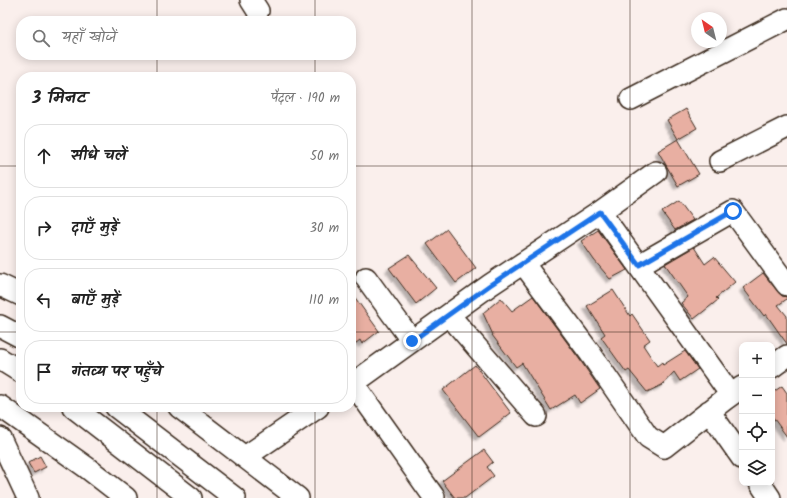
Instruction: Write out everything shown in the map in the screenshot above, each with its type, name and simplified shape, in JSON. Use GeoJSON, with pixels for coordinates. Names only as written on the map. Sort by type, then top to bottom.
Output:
{"type":"FeatureCollection","features":[{"type":"Feature","properties":{"kind":"street"},"geometry":{"type":"LineString","coordinates":[[631,99],[787,19]]}},
{"type":"Feature","properties":{"kind":"street"},"geometry":{"type":"LineString","coordinates":[[720,162],[787,127]]}},
{"type":"Feature","properties":{"kind":"street"},"geometry":{"type":"LineString","coordinates":[[356,381],[523,263],[600,212],[656,172]]}},
{"type":"Feature","properties":{"kind":"street"},"geometry":{"type":"LineString","coordinates":[[639,265],[733,211],[787,285]]}},
{"type":"Feature","properties":{"kind":"street"},"geometry":{"type":"LineString","coordinates":[[523,263],[590,353],[648,437],[664,447],[737,391],[639,265],[600,212]]}},
{"type":"Feature","properties":{"kind":"street"},"geometry":{"type":"LineString","coordinates":[[366,278],[412,341]]}},
{"type":"Feature","properties":{"kind":"street"},"geometry":{"type":"LineString","coordinates":[[0,285],[16,293]]}},
{"type":"Feature","properties":{"kind":"street"},"geometry":{"type":"LineString","coordinates":[[449,315],[536,416]]}},
{"type":"Feature","properties":{"kind":"street"},"geometry":{"type":"LineString","coordinates":[[0,326],[16,334]]}},
{"type":"Feature","properties":{"kind":"street"},"geometry":{"type":"LineString","coordinates":[[775,365],[787,356]]}},
{"type":"Feature","properties":{"kind":"street"},"geometry":{"type":"LineString","coordinates":[[0,359],[16,369]]}},
{"type":"Feature","properties":{"kind":"street"},"geometry":{"type":"LineString","coordinates":[[356,390],[434,497]]}},
{"type":"Feature","properties":{"kind":"street"},"geometry":{"type":"LineString","coordinates":[[0,406],[86,466],[126,498]]}},
{"type":"Feature","properties":{"kind":"street"},"geometry":{"type":"LineString","coordinates":[[709,411],[739,454]]}},
{"type":"Feature","properties":{"kind":"street"},"geometry":{"type":"LineString","coordinates":[[79,412],[191,498]]}},
{"type":"Feature","properties":{"kind":"street"},"geometry":{"type":"LineString","coordinates":[[123,412],[235,498]]}},
{"type":"Feature","properties":{"kind":"street"},"geometry":{"type":"LineString","coordinates":[[186,412],[298,498]]}},
{"type":"Feature","properties":{"kind":"street"},"geometry":{"type":"LineString","coordinates":[[245,457],[311,412]]}},
{"type":"Feature","properties":{"kind":"street"},"geometry":{"type":"LineString","coordinates":[[0,438],[28,498]]}},
{"type":"Feature","properties":{"kind":"street"},"geometry":{"type":"LineString","coordinates":[[762,486],[770,498]]}},
{"type":"Feature","properties":{"kind":"building"},"geometry":{"type":"Polygon","coordinates":[[[686,109],[697,128],[678,139],[667,120],[686,109]]]}},
{"type":"Feature","properties":{"kind":"building"},"geometry":{"type":"Polygon","coordinates":[[[678,139],[699,174],[678,186],[658,151],[678,139]]]}},
{"type":"Feature","properties":{"kind":"building"},"geometry":{"type":"Polygon","coordinates":[[[679,201],[693,220],[675,230],[662,212],[679,201]]]}},
{"type":"Feature","properties":{"kind":"building"},"geometry":{"type":"Polygon","coordinates":[[[447,229],[476,268],[456,283],[427,244],[447,229]]]}},
{"type":"Feature","properties":{"kind":"building"},"geometry":{"type":"Polygon","coordinates":[[[598,230],[627,270],[610,279],[581,241],[598,230]]]}},
{"type":"Feature","properties":{"kind":"building"},"geometry":{"type":"Polygon","coordinates":[[[694,247],[705,264],[714,257],[735,282],[716,298],[718,300],[694,319],[681,303],[688,297],[665,264],[694,247]]]}},
{"type":"Feature","properties":{"kind":"building"},"geometry":{"type":"Polygon","coordinates":[[[409,255],[436,288],[416,304],[389,268],[409,255]]]}},
{"type":"Feature","properties":{"kind":"building"},"geometry":{"type":"Polygon","coordinates":[[[763,273],[782,296],[787,297],[787,299],[778,305],[787,316],[787,344],[766,314],[764,316],[743,288],[763,273]]]}},
{"type":"Feature","properties":{"kind":"building"},"geometry":{"type":"Polygon","coordinates":[[[613,290],[630,316],[632,314],[650,340],[643,345],[657,366],[662,362],[663,365],[685,351],[698,369],[680,381],[674,372],[662,385],[647,392],[629,370],[626,372],[601,337],[605,334],[587,306],[613,290]]]}},
{"type":"Feature","properties":{"kind":"building"},"geometry":{"type":"Polygon","coordinates":[[[533,296],[600,389],[580,403],[575,395],[551,410],[522,363],[516,367],[492,335],[483,313],[501,298],[512,311],[533,296]]]}},
{"type":"Feature","properties":{"kind":"building"},"geometry":{"type":"Polygon","coordinates":[[[356,299],[379,331],[362,344],[360,340],[356,343],[356,299]]]}},
{"type":"Feature","properties":{"kind":"building"},"geometry":{"type":"Polygon","coordinates":[[[475,365],[511,413],[479,437],[443,390],[475,365]]]}},
{"type":"Feature","properties":{"kind":"building"},"geometry":{"type":"Polygon","coordinates":[[[782,386],[787,393],[787,437],[775,420],[775,391],[782,386]]]}},
{"type":"Feature","properties":{"kind":"building"},"geometry":{"type":"Polygon","coordinates":[[[484,450],[493,462],[487,467],[494,476],[465,498],[455,498],[442,481],[484,450]]]}},
{"type":"Feature","properties":{"kind":"building"},"geometry":{"type":"Polygon","coordinates":[[[40,456],[46,467],[34,473],[28,463],[40,456]]]}},
{"type":"Feature","properties":{"kind":"route"},"geometry":{"type":"LineString","coordinates":[[412,341],[490,285],[600,212],[639,265],[733,211]]}}]}
